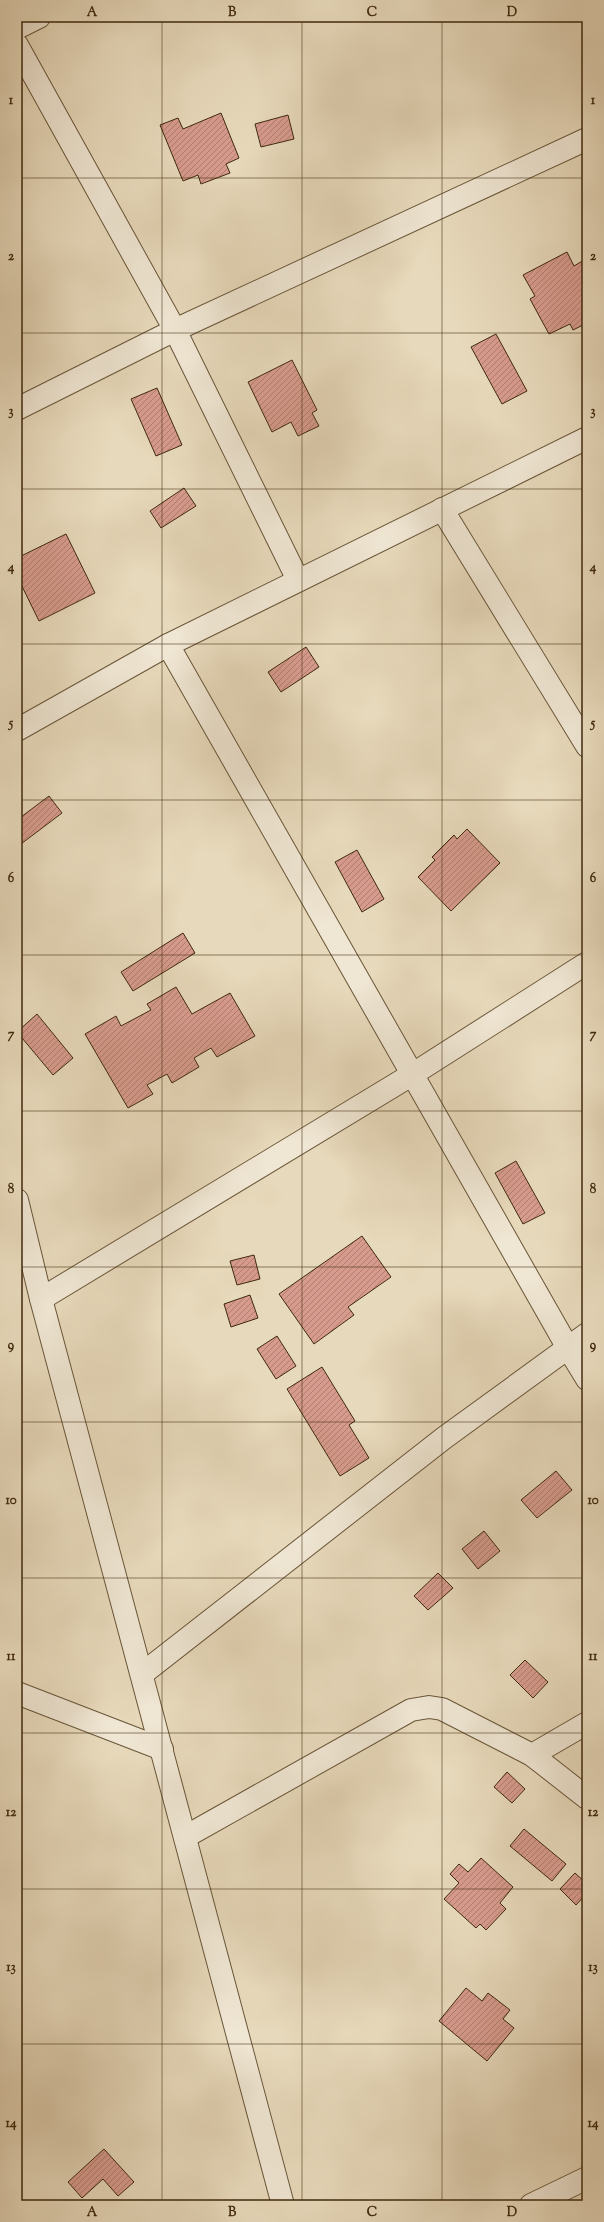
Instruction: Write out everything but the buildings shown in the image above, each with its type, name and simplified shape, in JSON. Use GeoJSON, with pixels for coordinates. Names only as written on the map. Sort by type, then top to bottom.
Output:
{"type":"FeatureCollection","features":[{"type":"Feature","properties":{"kind":"street"},"geometry":{"type":"LineString","coordinates":[[17,28],[39,17]]}},
{"type":"Feature","properties":{"kind":"street"},"geometry":{"type":"LineString","coordinates":[[17,45],[175,330],[298,580]]}},
{"type":"Feature","properties":{"kind":"street"},"geometry":{"type":"LineString","coordinates":[[17,409],[175,330],[587,139]]}},
{"type":"Feature","properties":{"kind":"street"},"geometry":{"type":"LineString","coordinates":[[17,730],[168,645],[587,438]]}},
{"type":"Feature","properties":{"kind":"street"},"geometry":{"type":"LineString","coordinates":[[442,509],[587,746]]}},
{"type":"Feature","properties":{"kind":"street"},"geometry":{"type":"LineString","coordinates":[[168,645],[587,1379]]}},
{"type":"Feature","properties":{"kind":"street"},"geometry":{"type":"LineString","coordinates":[[41,1299],[413,1074],[587,963]]}},
{"type":"Feature","properties":{"kind":"street"},"geometry":{"type":"LineString","coordinates":[[17,1200],[41,1299],[283,2205]]}},
{"type":"Feature","properties":{"kind":"street"},"geometry":{"type":"LineString","coordinates":[[142,1674],[444,1438],[587,1334]]}},
{"type":"Feature","properties":{"kind":"street"},"geometry":{"type":"LineString","coordinates":[[17,1693],[162,1749]]}},
{"type":"Feature","properties":{"kind":"street"},"geometry":{"type":"LineString","coordinates":[[185,1837],[411,1710],[429,1707],[442,1709],[532,1756],[587,1798]]}},
{"type":"Feature","properties":{"kind":"street"},"geometry":{"type":"LineString","coordinates":[[532,1756],[587,1723]]}},
{"type":"Feature","properties":{"kind":"street"},"geometry":{"type":"LineString","coordinates":[[531,2205],[587,2178]]}}]}
